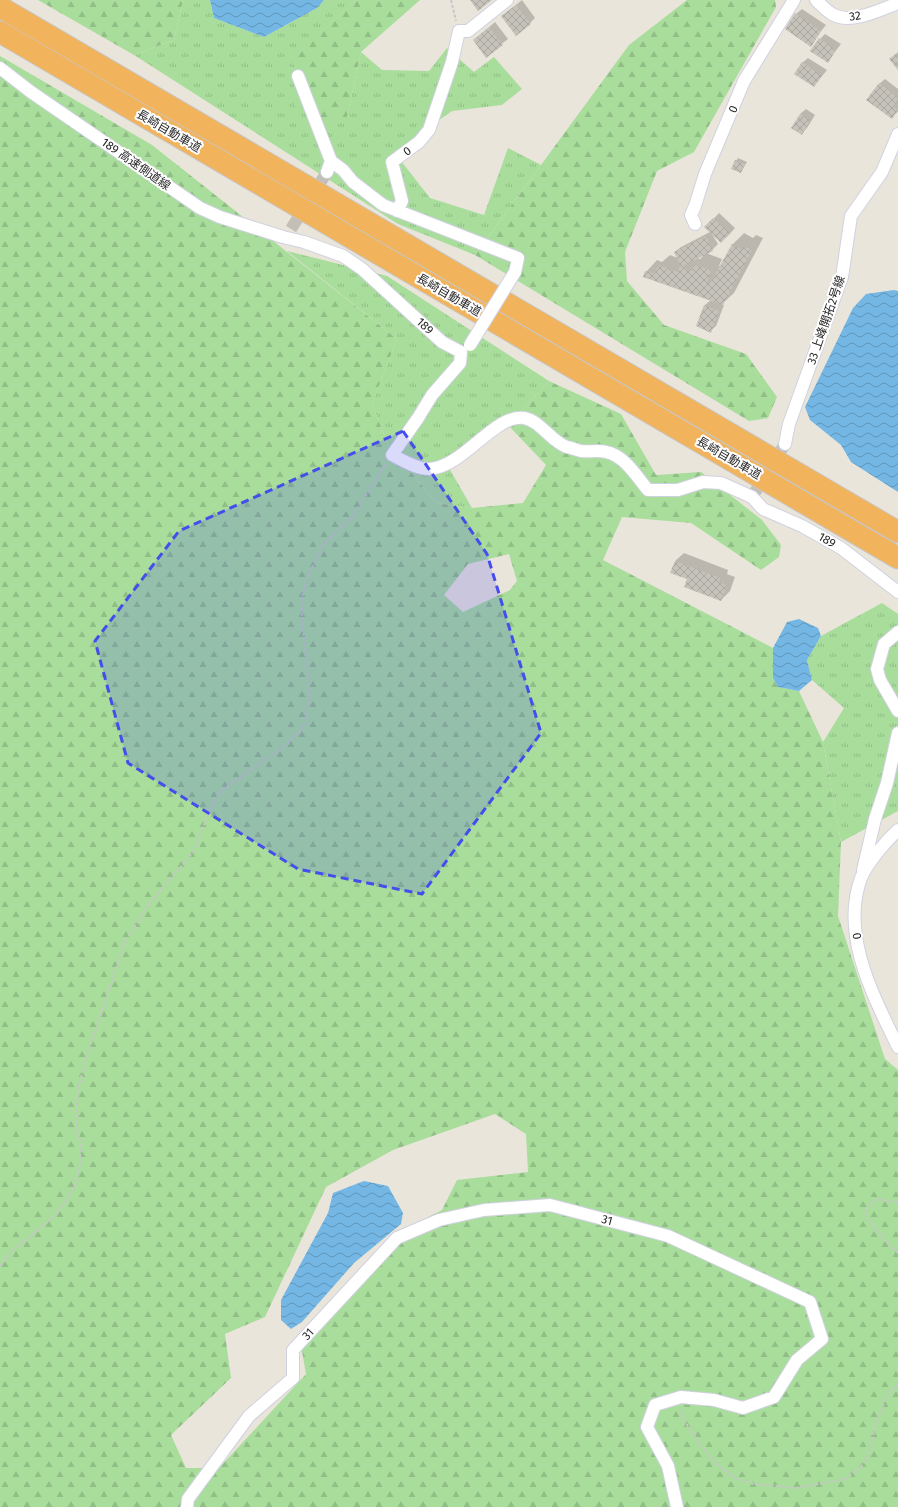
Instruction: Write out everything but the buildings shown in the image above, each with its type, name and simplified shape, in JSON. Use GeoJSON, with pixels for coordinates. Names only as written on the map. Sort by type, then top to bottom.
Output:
{"type":"FeatureCollection","features":[{"type":"Feature","properties":{"kind":"highway","name":"長崎自動車道"},"geometry":{"type":"LineString","coordinates":[[0,7],[898,532]]}},
{"type":"Feature","properties":{"kind":"highway","name":"長崎自動車道"},"geometry":{"type":"LineString","coordinates":[[0,32],[898,558]]}},
{"type":"Feature","properties":{"kind":"street"},"geometry":{"type":"LineString","coordinates":[[463,31],[508,0]]}},
{"type":"Feature","properties":{"kind":"street","name":"0"},"geometry":{"type":"LineString","coordinates":[[695,224],[691,215],[705,174],[744,81],[794,0]]}},
{"type":"Feature","properties":{"kind":"street","name":"32"},"geometry":{"type":"LineString","coordinates":[[816,0],[832,14],[847,18],[859,16],[898,3]]}},
{"type":"Feature","properties":{"kind":"street","name":"0"},"geometry":{"type":"LineString","coordinates":[[397,211],[402,202],[392,162],[419,142],[429,130],[463,31]]}},
{"type":"Feature","properties":{"kind":"street","name":"189 高速側道線"},"geometry":{"type":"LineString","coordinates":[[0,68],[31,92],[200,208],[220,217],[287,233]]}},
{"type":"Feature","properties":{"kind":"street"},"geometry":{"type":"LineString","coordinates":[[298,76],[329,167],[343,170],[353,182],[383,205],[518,258],[515,272],[465,349],[460,363],[432,395],[392,455]]}},
{"type":"Feature","properties":{"kind":"street","name":"33 上峰開拓2号線"},"geometry":{"type":"LineString","coordinates":[[785,444],[789,424],[842,277],[851,216],[882,172],[898,134]]}},
{"type":"Feature","properties":{"kind":"street","name":"189"},"geometry":{"type":"LineString","coordinates":[[287,233],[304,242],[350,260],[362,269],[442,342],[465,349]]}},
{"type":"Feature","properties":{"kind":"street","name":"189"},"geometry":{"type":"LineString","coordinates":[[392,455],[418,467],[428,469],[440,466],[462,455],[499,425],[512,419],[525,418],[534,423],[562,445],[582,451],[614,454],[621,459],[648,490],[678,490],[703,482],[721,483],[752,497],[762,509],[802,526],[840,548],[898,592]]}},
{"type":"Feature","properties":{"kind":"street"},"geometry":{"type":"LineString","coordinates":[[898,632],[884,644],[877,669],[880,680],[898,711]]}},
{"type":"Feature","properties":{"kind":"street"},"geometry":{"type":"LineString","coordinates":[[862,877],[875,819],[887,783],[898,733]]}},
{"type":"Feature","properties":{"kind":"street","name":"0"},"geometry":{"type":"LineString","coordinates":[[898,830],[879,851],[862,877],[857,892],[855,910],[856,936],[862,962],[875,998],[898,1047]]}},
{"type":"Feature","properties":{"kind":"street","name":"31"},"geometry":{"type":"LineString","coordinates":[[187,1507],[188,1500],[250,1416],[293,1378],[293,1350],[397,1238],[439,1220],[484,1210],[550,1205],[668,1236],[810,1302],[822,1338],[797,1360],[774,1397],[743,1408],[714,1400],[681,1397],[655,1405],[647,1427],[668,1466],[678,1507]]}},
{"type":"Feature","properties":{"kind":"path"},"geometry":{"type":"LineString","coordinates":[[451,0],[463,31]]}},
{"type":"Feature","properties":{"kind":"path"},"geometry":{"type":"LineString","coordinates":[[0,1266],[10,1253],[53,1217],[75,1185],[80,1164],[80,1142],[76,1124],[76,1108],[79,1085],[86,1059],[125,942],[149,904],[187,860],[195,848],[210,809],[221,791],[288,743],[302,729],[310,694],[302,620],[302,597],[307,577],[324,544],[352,516],[392,455]]}},
{"type":"Feature","properties":{"kind":"path"},"geometry":{"type":"LineString","coordinates":[[898,1203],[878,1199],[868,1206],[867,1219],[898,1253]]}},
{"type":"Feature","properties":{"kind":"path"},"geometry":{"type":"LineString","coordinates":[[677,1398],[684,1420],[699,1443],[715,1462],[734,1478],[754,1484],[796,1488],[846,1479],[862,1466],[871,1445],[875,1426],[887,1395],[898,1384]]}},
{"type":"Feature","properties":{"kind":"highlighted area"},"geometry":{"type":"Polygon","coordinates":[[[403,431],[487,554],[541,733],[422,894],[298,869],[128,763],[95,641],[179,531],[403,431]]]}},
{"type":"Feature","properties":{"kind":"green space"},"geometry":{"type":"Polygon","coordinates":[[[38,0],[183,0],[174,40],[134,55],[38,0]]]}},
{"type":"Feature","properties":{"kind":"green space"},"geometry":{"type":"Polygon","coordinates":[[[183,0],[210,0],[214,18],[264,37],[317,8],[324,0],[356,0],[294,59],[347,117],[361,52],[382,70],[429,71],[447,48],[474,72],[494,57],[522,89],[502,105],[452,111],[394,152],[430,198],[484,215],[508,148],[541,165],[475,255],[398,224],[134,55],[174,40],[183,0]]]}},
{"type":"Feature","properties":{"kind":"green space"},"geometry":{"type":"Polygon","coordinates":[[[356,0],[420,0],[361,52],[347,117],[320,125],[294,105],[293,59],[356,0]]]}},
{"type":"Feature","properties":{"kind":"green space"},"geometry":{"type":"Polygon","coordinates":[[[687,0],[775,0],[776,7],[694,152],[657,171],[625,252],[627,281],[664,325],[746,354],[777,397],[768,418],[749,421],[475,255],[629,45],[687,0]]]}},
{"type":"Feature","properties":{"kind":"green space"},"geometry":{"type":"Polygon","coordinates":[[[0,56],[152,145],[397,339],[372,404],[387,442],[436,503],[472,508],[523,503],[546,465],[508,425],[549,381],[621,414],[656,475],[701,472],[762,520],[781,545],[779,557],[761,570],[691,523],[622,517],[603,560],[773,648],[773,678],[778,687],[799,691],[823,742],[841,842],[838,916],[885,1059],[898,1070],[898,1507],[0,1507],[0,56]],[[509,554],[468,564],[444,595],[463,612],[510,590],[517,581],[509,554]],[[495,1114],[393,1150],[326,1187],[265,1317],[225,1334],[231,1378],[171,1435],[186,1468],[219,1468],[306,1374],[299,1334],[395,1234],[442,1210],[457,1180],[528,1172],[526,1134],[495,1114]]]}},
{"type":"Feature","properties":{"kind":"green space"},"geometry":{"type":"Polygon","coordinates":[[[287,251],[387,276],[549,381],[508,425],[449,468],[472,508],[436,503],[387,442],[372,404],[397,339],[287,251]]]}},
{"type":"Feature","properties":{"kind":"green space"},"geometry":{"type":"Polygon","coordinates":[[[882,603],[898,614],[898,811],[841,842],[823,742],[844,708],[812,680],[807,660],[821,636],[882,603]]]}},
{"type":"Feature","properties":{"kind":"water"},"geometry":{"type":"Polygon","coordinates":[[[210,0],[324,0],[317,8],[264,37],[214,18],[210,0]]]}},
{"type":"Feature","properties":{"kind":"water"},"geometry":{"type":"Polygon","coordinates":[[[894,290],[898,291],[898,492],[851,462],[841,445],[810,420],[805,407],[853,308],[866,294],[894,290]]]}},
{"type":"Feature","properties":{"kind":"water"},"geometry":{"type":"Polygon","coordinates":[[[799,619],[818,628],[821,636],[807,660],[812,680],[799,691],[778,687],[773,678],[773,648],[787,622],[799,619]]]}},
{"type":"Feature","properties":{"kind":"water"},"geometry":{"type":"Polygon","coordinates":[[[364,1181],[388,1186],[403,1213],[401,1224],[354,1263],[302,1322],[291,1329],[281,1320],[281,1300],[328,1213],[333,1193],[364,1181]]]}},
{"type":"Feature","properties":{"kind":"tunnel"},"geometry":{"type":"LineString","coordinates":[[291,229],[327,172]]}},
{"type":"Feature","properties":{"kind":"tunnel"},"geometry":{"type":"LineString","coordinates":[[752,497],[785,444]]}}]}
